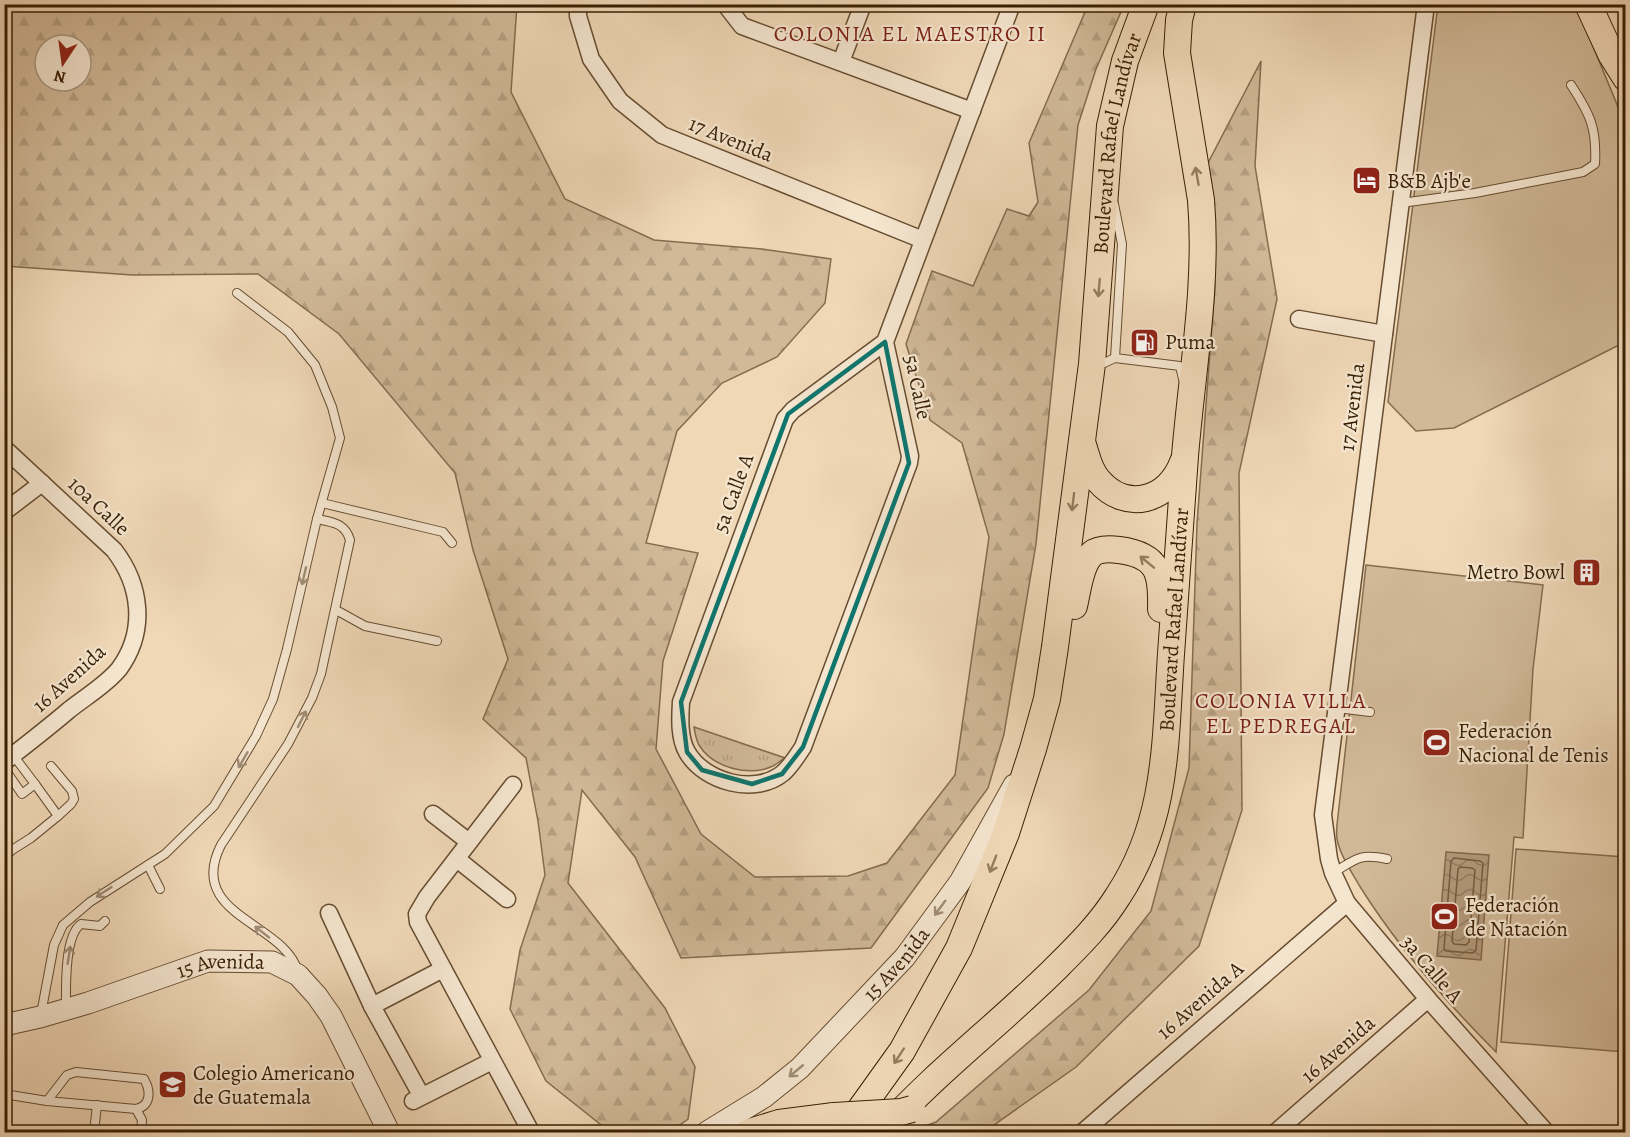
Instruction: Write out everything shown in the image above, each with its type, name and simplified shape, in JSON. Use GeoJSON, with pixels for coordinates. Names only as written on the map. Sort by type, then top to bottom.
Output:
{"type":"FeatureCollection","features":[{"type":"Feature","properties":{"kind":"main road","name":"Boulevard Rafael Landívar"},"geometry":{"type":"LineString","coordinates":[[844,1132],[902,1051],[959,948],[1006,832],[1047,699],[1082,439],[1104,361],[1107,172],[1110,126],[1125,61],[1146,4]]}},
{"type":"Feature","properties":{"kind":"main road","name":"Boulevard Rafael Landívar"},"geometry":{"type":"LineString","coordinates":[[882,1132],[907,1104],[1022,1001],[1093,932],[1118,897],[1139,861],[1153,824],[1163,771],[1185,454],[1200,306],[1197,230],[1201,200],[1177,53],[1179,20],[1183,4]]}},
{"type":"Feature","properties":{"kind":"main road"},"geometry":{"type":"LineString","coordinates":[[1587,4],[1611,54],[1626,78]]}},
{"type":"Feature","properties":{"kind":"main road"},"geometry":{"type":"LineString","coordinates":[[1604,4],[1626,55]]}},
{"type":"Feature","properties":{"kind":"main road"},"geometry":{"type":"LineString","coordinates":[[1082,439],[1089,466],[1096,478],[1107,489],[1119,496],[1131,499],[1148,498],[1168,487],[1180,469],[1185,454]]}},
{"type":"Feature","properties":{"kind":"main road"},"geometry":{"type":"LineString","coordinates":[[750,1132],[794,1120],[901,1112],[927,1102],[1086,962],[1120,921],[1138,894],[1166,822],[1171,804],[1175,765],[1175,716],[1160,646],[1161,583],[1150,562],[1137,554],[1122,550],[1103,549],[1091,554],[1083,569],[1064,662],[1047,699]]}},
{"type":"Feature","properties":{"kind":"street"},"geometry":{"type":"LineString","coordinates":[[725,4],[742,26],[972,111]]}},
{"type":"Feature","properties":{"kind":"street"},"geometry":{"type":"LineString","coordinates":[[841,62],[862,4]]}},
{"type":"Feature","properties":{"kind":"street","name":"5a Calle"},"geometry":{"type":"LineString","coordinates":[[681,702],[680,728],[687,752],[702,770],[716,777],[752,784],[768,780],[782,774],[803,747],[909,464],[910,456],[885,342],[1012,4]]}},
{"type":"Feature","properties":{"kind":"street","name":"17 Avenida"},"geometry":{"type":"LineString","coordinates":[[1323,815],[1426,4]]}},
{"type":"Feature","properties":{"kind":"street","name":"17 Avenida"},"geometry":{"type":"LineString","coordinates":[[578,10],[591,59],[620,101],[662,135],[923,240]]}},
{"type":"Feature","properties":{"kind":"street"},"geometry":{"type":"LineString","coordinates":[[1299,319],[1384,334]]}},
{"type":"Feature","properties":{"kind":"street","name":"5a Calle A"},"geometry":{"type":"LineString","coordinates":[[681,702],[785,418],[885,342]]}},
{"type":"Feature","properties":{"kind":"street","name":"10a Calle"},"geometry":{"type":"LineString","coordinates":[[4,448],[114,549],[133,580],[138,612]]}},
{"type":"Feature","properties":{"kind":"street"},"geometry":{"type":"LineString","coordinates":[[4,512],[42,483]]}},
{"type":"Feature","properties":{"kind":"street","name":"16 Avenida"},"geometry":{"type":"LineString","coordinates":[[7,762],[118,670],[134,640],[138,612]]}},
{"type":"Feature","properties":{"kind":"street","name":"15 Avenida"},"geometry":{"type":"LineString","coordinates":[[707,1132],[764,1097],[800,1068],[905,957],[960,882],[1033,749]]}},
{"type":"Feature","properties":{"kind":"street"},"geometry":{"type":"LineString","coordinates":[[513,785],[427,897],[417,914],[418,922],[531,1132]]}},
{"type":"Feature","properties":{"kind":"street"},"geometry":{"type":"LineString","coordinates":[[433,814],[470,842]]}},
{"type":"Feature","properties":{"kind":"street","name":"3a Calle A"},"geometry":{"type":"LineString","coordinates":[[1323,815],[1329,860],[1347,903],[1428,999],[1546,1132]]}},
{"type":"Feature","properties":{"kind":"street"},"geometry":{"type":"LineString","coordinates":[[456,859],[507,899]]}},
{"type":"Feature","properties":{"kind":"street","name":"16 Avenida A"},"geometry":{"type":"LineString","coordinates":[[1083,1132],[1347,903]]}},
{"type":"Feature","properties":{"kind":"street"},"geometry":{"type":"LineString","coordinates":[[329,913],[417,1098],[492,1061]]}},
{"type":"Feature","properties":{"kind":"street","name":"15 Avenida"},"geometry":{"type":"LineString","coordinates":[[4,1025],[66,1010],[208,961],[272,962],[298,975],[331,1016],[389,1132]]}},
{"type":"Feature","properties":{"kind":"street"},"geometry":{"type":"LineString","coordinates":[[372,1006],[443,969]]}},
{"type":"Feature","properties":{"kind":"street","name":"16 Avenida"},"geometry":{"type":"LineString","coordinates":[[1276,1132],[1428,999]]}},
{"type":"Feature","properties":{"kind":"lane"},"geometry":{"type":"LineString","coordinates":[[1401,203],[1475,193],[1583,172],[1595,164],[1596,145],[1588,112],[1571,85]]}},
{"type":"Feature","properties":{"kind":"lane"},"geometry":{"type":"LineString","coordinates":[[40,1017],[54,945],[63,925],[90,902],[165,854],[214,806],[256,736],[273,699],[284,659],[317,519],[340,438],[332,407],[315,365],[288,332],[237,293]]}},
{"type":"Feature","properties":{"kind":"lane"},"geometry":{"type":"LineString","coordinates":[[1185,354],[1177,444],[1185,454]]}},
{"type":"Feature","properties":{"kind":"lane"},"geometry":{"type":"LineString","coordinates":[[1104,361],[1180,366],[1183,377]]}},
{"type":"Feature","properties":{"kind":"lane"},"geometry":{"type":"LineString","coordinates":[[322,503],[443,532],[452,543]]}},
{"type":"Feature","properties":{"kind":"lane"},"geometry":{"type":"LineString","coordinates":[[298,975],[295,962],[282,948],[225,903],[216,886],[214,869],[221,845],[288,744],[312,698],[321,674],[350,540],[347,531],[339,524],[317,519]]}},
{"type":"Feature","properties":{"kind":"lane"},"geometry":{"type":"LineString","coordinates":[[336,610],[364,626],[437,641]]}},
{"type":"Feature","properties":{"kind":"lane"},"geometry":{"type":"LineString","coordinates":[[1337,708],[1370,712]]}},
{"type":"Feature","properties":{"kind":"lane"},"geometry":{"type":"LineString","coordinates":[[7,762],[22,794],[35,784]]}},
{"type":"Feature","properties":{"kind":"lane"},"geometry":{"type":"LineString","coordinates":[[7,762],[35,784],[58,816]]}},
{"type":"Feature","properties":{"kind":"lane"},"geometry":{"type":"LineString","coordinates":[[4,858],[58,816],[74,800],[72,791],[51,766]]}},
{"type":"Feature","properties":{"kind":"lane"},"geometry":{"type":"LineString","coordinates":[[1333,873],[1358,858],[1370,855],[1387,859]]}},
{"type":"Feature","properties":{"kind":"lane"},"geometry":{"type":"LineString","coordinates":[[148,865],[160,890]]}},
{"type":"Feature","properties":{"kind":"lane"},"geometry":{"type":"LineString","coordinates":[[66,1010],[66,975],[72,934],[81,924],[103,924]]}},
{"type":"Feature","properties":{"kind":"lane"},"geometry":{"type":"LineString","coordinates":[[4,1094],[46,1101],[136,1109],[143,1108],[149,1098],[148,1086],[144,1079],[76,1072],[67,1075],[46,1101]]}},
{"type":"Feature","properties":{"kind":"lane"},"geometry":{"type":"LineString","coordinates":[[94,1132],[97,1105]]}},
{"type":"Feature","properties":{"kind":"lane"},"geometry":{"type":"LineString","coordinates":[[136,1109],[142,1120],[141,1132]]}},
{"type":"Feature","properties":{"kind":"path"},"geometry":{"type":"LineString","coordinates":[[1620,4],[1626,8]]}},
{"type":"Feature","properties":{"kind":"highlighted area"},"geometry":{"type":"Polygon","coordinates":[[[885,342],[909,463],[803,747],[782,774],[752,784],[702,770],[687,752],[681,702],[788,414],[885,342]]]}},
{"type":"Feature","properties":{"kind":"green space"},"geometry":{"type":"Polygon","coordinates":[[[4,5],[517,5],[511,92],[565,199],[654,240],[762,249],[831,259],[825,303],[777,357],[722,383],[677,431],[646,543],[698,553],[663,661],[656,749],[701,834],[755,877],[848,876],[887,863],[955,775],[989,537],[962,443],[930,420],[906,344],[932,271],[973,286],[1007,209],[1029,216],[1038,202],[1029,143],[1088,5],[1124,5],[1096,69],[1078,125],[1036,544],[1004,734],[988,788],[871,948],[681,958],[635,857],[582,790],[568,883],[665,1008],[695,1067],[688,1119],[670,1132],[610,1132],[546,1081],[510,1009],[520,950],[545,875],[526,758],[483,719],[508,659],[473,550],[455,473],[339,334],[258,274],[132,275],[5,266],[4,5]]]}},
{"type":"Feature","properties":{"kind":"green space"},"geometry":{"type":"Polygon","coordinates":[[[1438,5],[1576,5],[1625,124],[1625,342],[1454,428],[1416,431],[1388,402],[1438,5]]]}},
{"type":"Feature","properties":{"kind":"green space"},"geometry":{"type":"Polygon","coordinates":[[[1261,61],[1255,166],[1277,299],[1239,473],[1242,810],[1199,946],[1076,1067],[984,1132],[909,1132],[936,1122],[1089,990],[1151,911],[1189,768],[1197,523],[1215,286],[1207,165],[1261,61]]]}},
{"type":"Feature","properties":{"kind":"green space","name":"Federación Nacional de Tenis"},"geometry":{"type":"Polygon","coordinates":[[[1366,565],[1543,585],[1533,669],[1523,838],[1514,837],[1496,1052],[1440,993],[1389,930],[1359,885],[1338,845],[1337,825],[1366,565]]]}},
{"type":"Feature","properties":{"kind":"green space"},"geometry":{"type":"Polygon","coordinates":[[[694,727],[785,758],[773,766],[753,771],[722,765],[705,753],[698,743],[694,727]]]}},
{"type":"Feature","properties":{"kind":"green space"},"geometry":{"type":"Polygon","coordinates":[[[1516,849],[1625,857],[1625,1052],[1501,1042],[1516,849]]]}},
{"type":"Feature","properties":{"kind":"water"},"geometry":{"type":"Polygon","coordinates":[[[1446,852],[1489,855],[1481,960],[1437,956],[1446,852]]]}},
{"type":"Feature","properties":{"kind":"place","name":"B&B Ajb'e"},"geometry":{"type":"Point","coordinates":[1366,181]}},
{"type":"Feature","properties":{"kind":"place","name":"Puma"},"geometry":{"type":"Point","coordinates":[1144,342]}},
{"type":"Feature","properties":{"kind":"place","name":"Metro Bowl"},"geometry":{"type":"Point","coordinates":[1586,572]}},
{"type":"Feature","properties":{"kind":"place","name":"Federación Nacional de Tenis"},"geometry":{"type":"Point","coordinates":[1437,743]}},
{"type":"Feature","properties":{"kind":"place","name":"Federación de Natación"},"geometry":{"type":"Point","coordinates":[1444,917]}},
{"type":"Feature","properties":{"kind":"place","name":"Colegio Americano de Guatemala"},"geometry":{"type":"Point","coordinates":[172,1085]}},
{"type":"Feature","properties":{"kind":"district","name":"COLONIA EL MAESTRO II"},"geometry":{"type":"Point","coordinates":[910,34]}},
{"type":"Feature","properties":{"kind":"district","name":"COLONIA VILLA EL PEDREGAL"},"geometry":{"type":"Point","coordinates":[1281,714]}}]}
